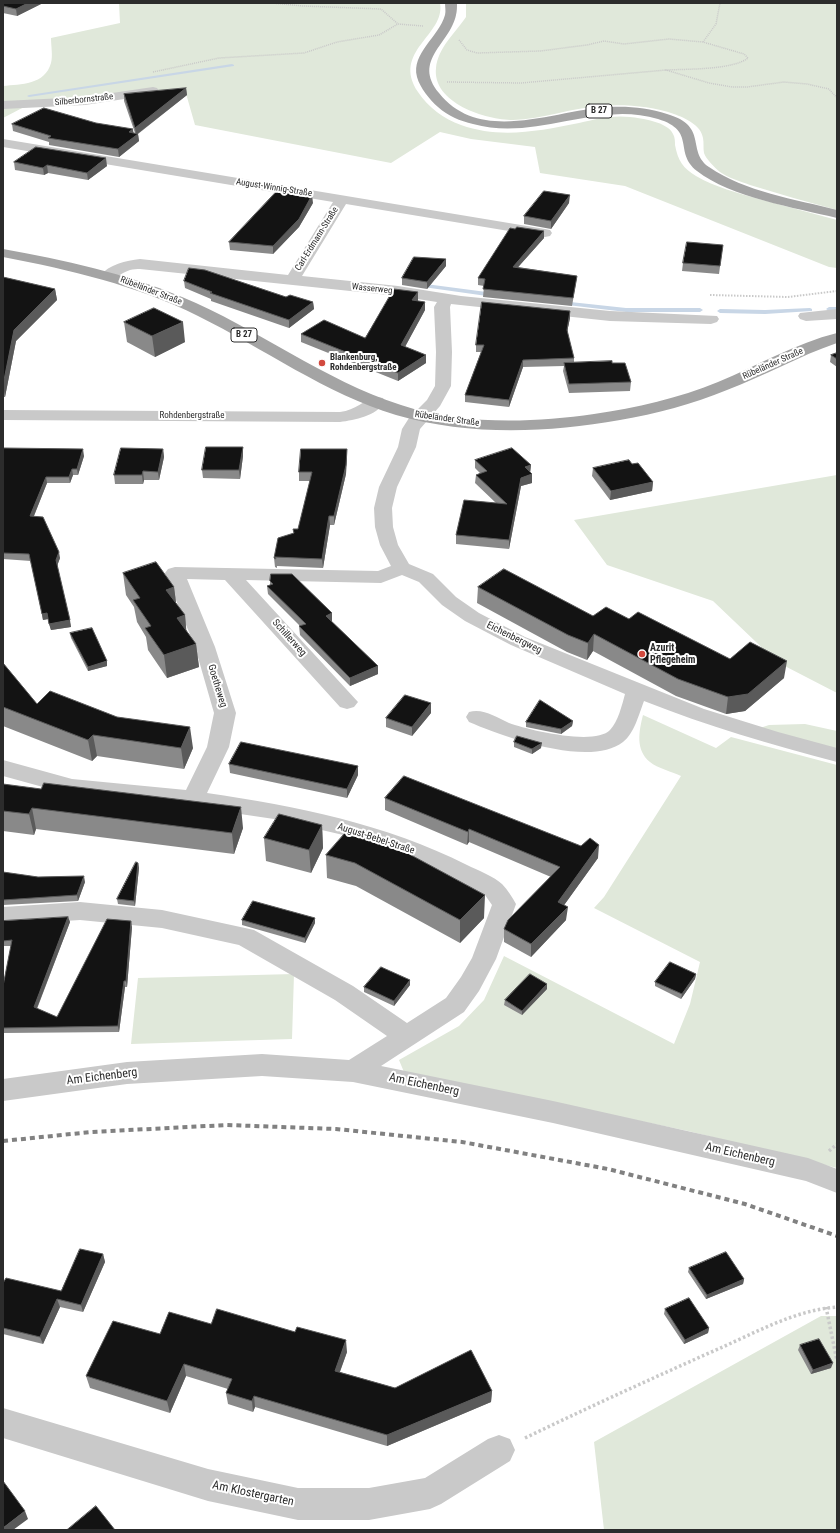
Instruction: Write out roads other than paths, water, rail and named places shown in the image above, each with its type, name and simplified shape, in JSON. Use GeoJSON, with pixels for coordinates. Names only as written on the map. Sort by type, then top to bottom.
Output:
{"type":"FeatureCollection","features":[{"type":"Feature","properties":{"kind":"main road","name":"B 27"},"geometry":{"type":"LineString","coordinates":[[452,3],[450,17],[426,58],[422,73],[436,99],[452,111],[470,119],[489,124],[511,126],[528,125],[604,111],[637,112],[668,119],[677,123],[687,132],[691,155],[695,162],[716,177],[762,193],[837,214]]}},
{"type":"Feature","properties":{"kind":"main road","name":"Rübeländer Straße"},"geometry":{"type":"LineString","coordinates":[[3,253],[62,264],[144,287],[180,302],[321,376],[377,402],[404,412],[421,416],[474,423],[533,424],[575,421],[656,407],[733,382],[803,350],[837,338]]}},
{"type":"Feature","properties":{"kind":"street","name":"Silberbornstraße"},"geometry":{"type":"LineString","coordinates":[[3,105],[84,100],[165,90]]}},
{"type":"Feature","properties":{"kind":"street","name":"August-Winnig-Straße"},"geometry":{"type":"LineString","coordinates":[[3,143],[545,233]]}},
{"type":"Feature","properties":{"kind":"street","name":"Carl-Erdmann-Straße"},"geometry":{"type":"LineString","coordinates":[[292,280],[342,199]]}},
{"type":"Feature","properties":{"kind":"street","name":"Wasserweg"},"geometry":{"type":"LineString","coordinates":[[108,276],[125,266],[140,264],[398,291],[446,298],[610,316],[711,318]]}},
{"type":"Feature","properties":{"kind":"street"},"geometry":{"type":"LineString","coordinates":[[232,574],[381,577],[402,568],[389,545],[384,527],[383,508],[388,487],[407,447],[412,429],[421,416],[434,402],[443,386],[444,352],[442,307],[446,298]]}},
{"type":"Feature","properties":{"kind":"street"},"geometry":{"type":"LineString","coordinates":[[806,316],[837,314]]}},
{"type":"Feature","properties":{"kind":"street","name":"Rohdenbergstraße"},"geometry":{"type":"LineString","coordinates":[[3,415],[340,417],[355,416],[377,402]]}},
{"type":"Feature","properties":{"kind":"street","name":"Eichenbergweg"},"geometry":{"type":"LineString","coordinates":[[402,568],[426,578],[449,601],[472,617],[518,641],[696,714],[837,755]]}},
{"type":"Feature","properties":{"kind":"street","name":"Goetheweg"},"geometry":{"type":"LineString","coordinates":[[193,799],[218,747],[225,713],[205,647],[175,574],[232,574]]}},
{"type":"Feature","properties":{"kind":"street","name":"Schillerweg"},"geometry":{"type":"LineString","coordinates":[[232,574],[347,702]]}},
{"type":"Feature","properties":{"kind":"street"},"geometry":{"type":"LineString","coordinates":[[477,717],[515,732],[554,740],[586,745],[605,743],[617,736],[637,691]]}},
{"type":"Feature","properties":{"kind":"street","name":"August-Bebel-Straße"},"geometry":{"type":"LineString","coordinates":[[3,768],[72,787],[193,799],[274,811],[356,830],[433,858],[493,889],[504,904],[484,959],[470,984],[455,1004],[353,1071]]}},
{"type":"Feature","properties":{"kind":"street"},"geometry":{"type":"LineString","coordinates":[[3,916],[80,911],[162,919],[245,937],[344,993],[407,1036]]}},
{"type":"Feature","properties":{"kind":"street","name":"Am Eichenberg"},"geometry":{"type":"LineString","coordinates":[[3,1090],[128,1073],[262,1065],[353,1071],[568,1116],[808,1170],[837,1181]]}},
{"type":"Feature","properties":{"kind":"street","name":"Am Klostergarten"},"geometry":{"type":"LineString","coordinates":[[3,1423],[208,1485],[298,1504],[368,1504],[430,1492],[499,1450]]}},
{"type":"Feature","properties":{"kind":"waterway"},"geometry":{"type":"LineString","coordinates":[[29,96],[232,65]]}},
{"type":"Feature","properties":{"kind":"waterway"},"geometry":{"type":"LineString","coordinates":[[418,285],[494,295]]}},
{"type":"Feature","properties":{"kind":"waterway"},"geometry":{"type":"LineString","coordinates":[[561,303],[626,310],[700,310]]}},
{"type":"Feature","properties":{"kind":"waterway"},"geometry":{"type":"LineString","coordinates":[[829,309],[837,309]]}},
{"type":"Feature","properties":{"kind":"waterway"},"geometry":{"type":"LineString","coordinates":[[720,311],[765,312],[810,310]]}},
{"type":"Feature","properties":{"kind":"railway"},"geometry":{"type":"LineString","coordinates":[[3,1141],[91,1132],[227,1125],[336,1129],[462,1142],[608,1169],[745,1204],[837,1236]]}},
{"type":"Feature","properties":{"kind":"place","name":"Blankenburg, Rohdenbergstraße"},"geometry":{"type":"Point","coordinates":[322,363]}},
{"type":"Feature","properties":{"kind":"place","name":"Azurit Pflegeheim"},"geometry":{"type":"Point","coordinates":[642,654]}}]}
